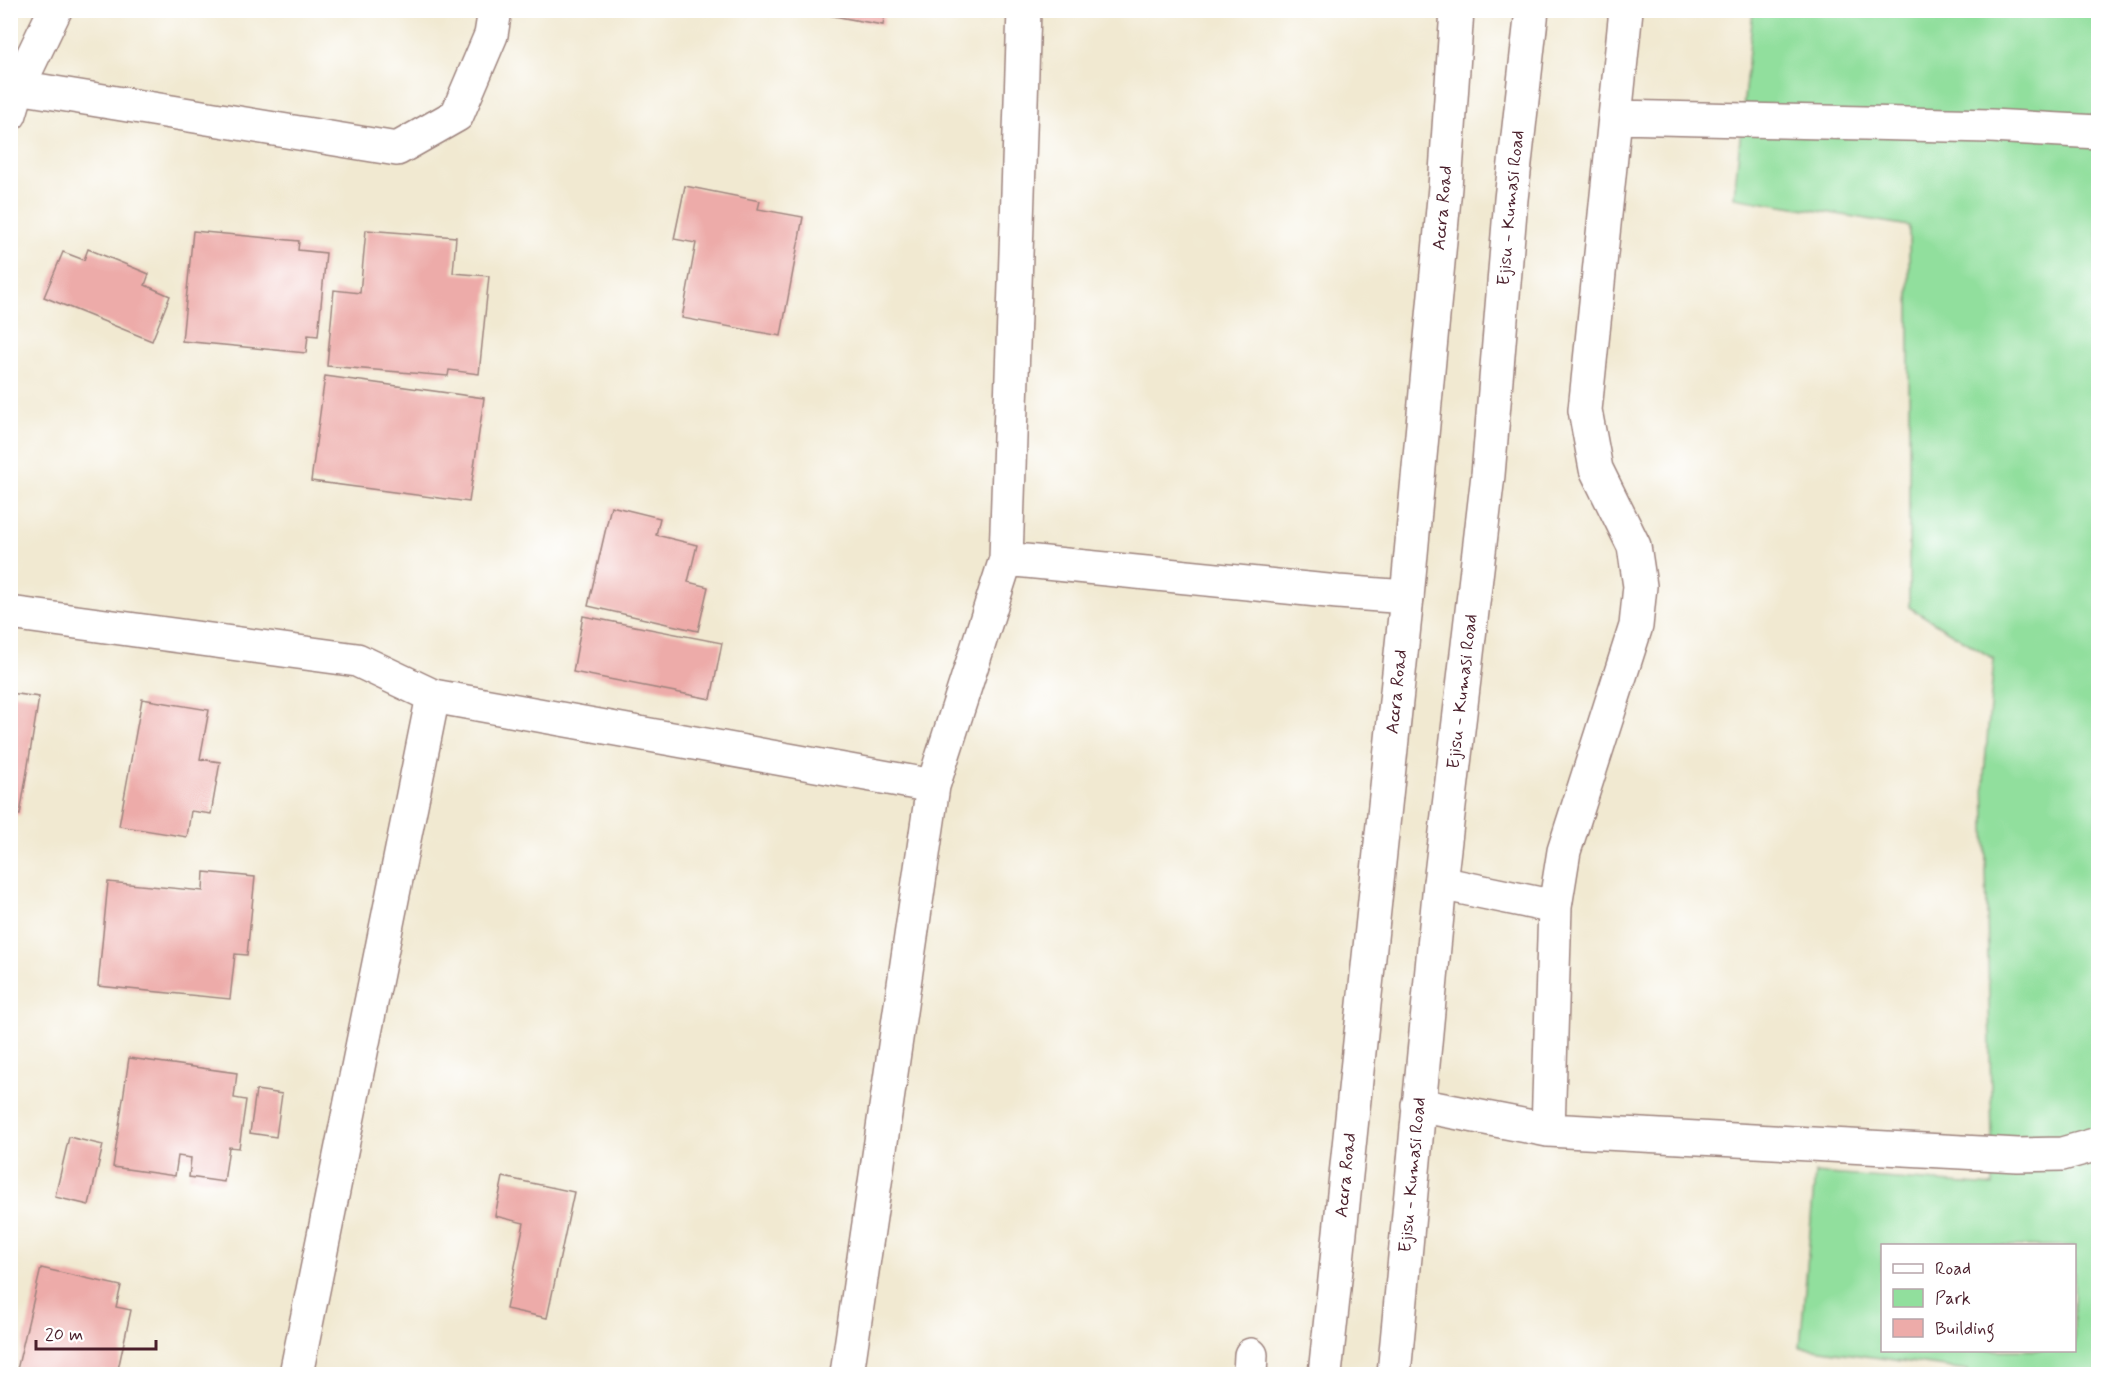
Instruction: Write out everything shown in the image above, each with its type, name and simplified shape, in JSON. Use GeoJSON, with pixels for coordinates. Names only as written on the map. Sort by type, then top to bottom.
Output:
{"type":"FeatureCollection","features":[{"type":"Feature","properties":{"kind":"main road"},"geometry":{"type":"LineString","coordinates":[[55,10],[14,100],[397,149],[457,115],[491,35],[495,10]]}},
{"type":"Feature","properties":{"kind":"main road"},"geometry":{"type":"LineString","coordinates":[[847,1374],[933,786],[1006,559],[1024,10]]}},
{"type":"Feature","properties":{"kind":"main road","name":"Accra Road"},"geometry":{"type":"LineString","coordinates":[[1325,1374],[1407,597],[1445,187],[1457,10]]}},
{"type":"Feature","properties":{"kind":"main road","name":"Ejisu - Kumasi Road"},"geometry":{"type":"LineString","coordinates":[[1394,1374],[1440,884],[1488,475],[1510,199],[1532,10]]}},
{"type":"Feature","properties":{"kind":"main road"},"geometry":{"type":"LineString","coordinates":[[1548,1130],[1555,908],[1564,851],[1636,626],[1640,586],[1634,546],[1596,469],[1585,410],[1617,117],[1626,10]]}},
{"type":"Feature","properties":{"kind":"main road"},"geometry":{"type":"LineString","coordinates":[[1617,117],[1990,126],[2098,132]]}},
{"type":"Feature","properties":{"kind":"main road"},"geometry":{"type":"LineString","coordinates":[[1006,559],[1407,597]]}},
{"type":"Feature","properties":{"kind":"main road"},"geometry":{"type":"LineString","coordinates":[[10,613],[357,660],[433,696],[933,786]]}},
{"type":"Feature","properties":{"kind":"main road"},"geometry":{"type":"LineString","coordinates":[[296,1374],[433,696]]}},
{"type":"Feature","properties":{"kind":"main road"},"geometry":{"type":"LineString","coordinates":[[1440,884],[1555,908]]}},
{"type":"Feature","properties":{"kind":"main road"},"geometry":{"type":"LineString","coordinates":[[1418,1106],[1548,1130],[2018,1155],[2062,1154],[2098,1144]]}},
{"type":"Feature","properties":{"kind":"green space"},"geometry":{"type":"Polygon","coordinates":[[[1753,11],[2098,11],[2098,1374],[1967,1374],[1967,1370],[1800,1347],[1815,1173],[1993,1186],[1984,776],[1994,659],[1909,607],[1909,226],[1734,197],[1753,11]]]}},
{"type":"Feature","properties":{"kind":"building"},"geometry":{"type":"Polygon","coordinates":[[[801,10],[885,10],[883,25],[801,10]]]}},
{"type":"Feature","properties":{"kind":"building"},"geometry":{"type":"Polygon","coordinates":[[[685,186],[760,201],[758,209],[803,217],[781,336],[682,318],[696,243],[674,239],[685,186]]]}},
{"type":"Feature","properties":{"kind":"building"},"geometry":{"type":"Polygon","coordinates":[[[366,230],[456,237],[453,273],[489,276],[479,374],[449,370],[448,376],[327,366],[334,290],[360,293],[366,230]]]}},
{"type":"Feature","properties":{"kind":"building"},"geometry":{"type":"Polygon","coordinates":[[[193,231],[299,241],[298,250],[326,253],[318,336],[308,335],[306,353],[182,341],[193,231]]]}},
{"type":"Feature","properties":{"kind":"building"},"geometry":{"type":"Polygon","coordinates":[[[88,249],[149,274],[145,285],[170,296],[152,341],[44,297],[63,252],[84,260],[88,249]]]}},
{"type":"Feature","properties":{"kind":"building"},"geometry":{"type":"Polygon","coordinates":[[[325,376],[484,398],[469,502],[311,481],[325,376]]]}},
{"type":"Feature","properties":{"kind":"building"},"geometry":{"type":"Polygon","coordinates":[[[611,506],[660,518],[656,535],[697,545],[688,582],[708,587],[698,631],[588,606],[611,506]]]}},
{"type":"Feature","properties":{"kind":"building"},"geometry":{"type":"Polygon","coordinates":[[[583,616],[722,643],[711,699],[573,672],[583,616]]]}},
{"type":"Feature","properties":{"kind":"building"},"geometry":{"type":"Polygon","coordinates":[[[10,693],[39,697],[20,815],[10,814],[10,693]]]}},
{"type":"Feature","properties":{"kind":"building"},"geometry":{"type":"Polygon","coordinates":[[[142,699],[209,710],[200,759],[220,762],[211,814],[191,811],[187,837],[119,826],[142,699]]]}},
{"type":"Feature","properties":{"kind":"building"},"geometry":{"type":"Polygon","coordinates":[[[204,872],[255,877],[247,955],[235,954],[230,999],[98,986],[108,882],[203,891],[204,872]]]}},
{"type":"Feature","properties":{"kind":"building"},"geometry":{"type":"Polygon","coordinates":[[[129,1058],[237,1073],[234,1098],[246,1100],[239,1148],[229,1147],[224,1182],[189,1177],[191,1158],[178,1156],[175,1176],[113,1167],[129,1058]]]}},
{"type":"Feature","properties":{"kind":"building"},"geometry":{"type":"Polygon","coordinates":[[[256,1090],[282,1094],[276,1137],[250,1133],[256,1090]]]}},
{"type":"Feature","properties":{"kind":"building"},"geometry":{"type":"Polygon","coordinates":[[[69,1137],[103,1145],[89,1205],[55,1197],[69,1137]]]}},
{"type":"Feature","properties":{"kind":"building"},"geometry":{"type":"Polygon","coordinates":[[[503,1177],[574,1192],[547,1318],[506,1309],[524,1223],[495,1216],[503,1177]]]}},
{"type":"Feature","properties":{"kind":"building"},"geometry":{"type":"Polygon","coordinates":[[[41,1268],[121,1286],[116,1307],[131,1310],[117,1374],[101,1370],[100,1374],[16,1374],[41,1268]]]}}]}
